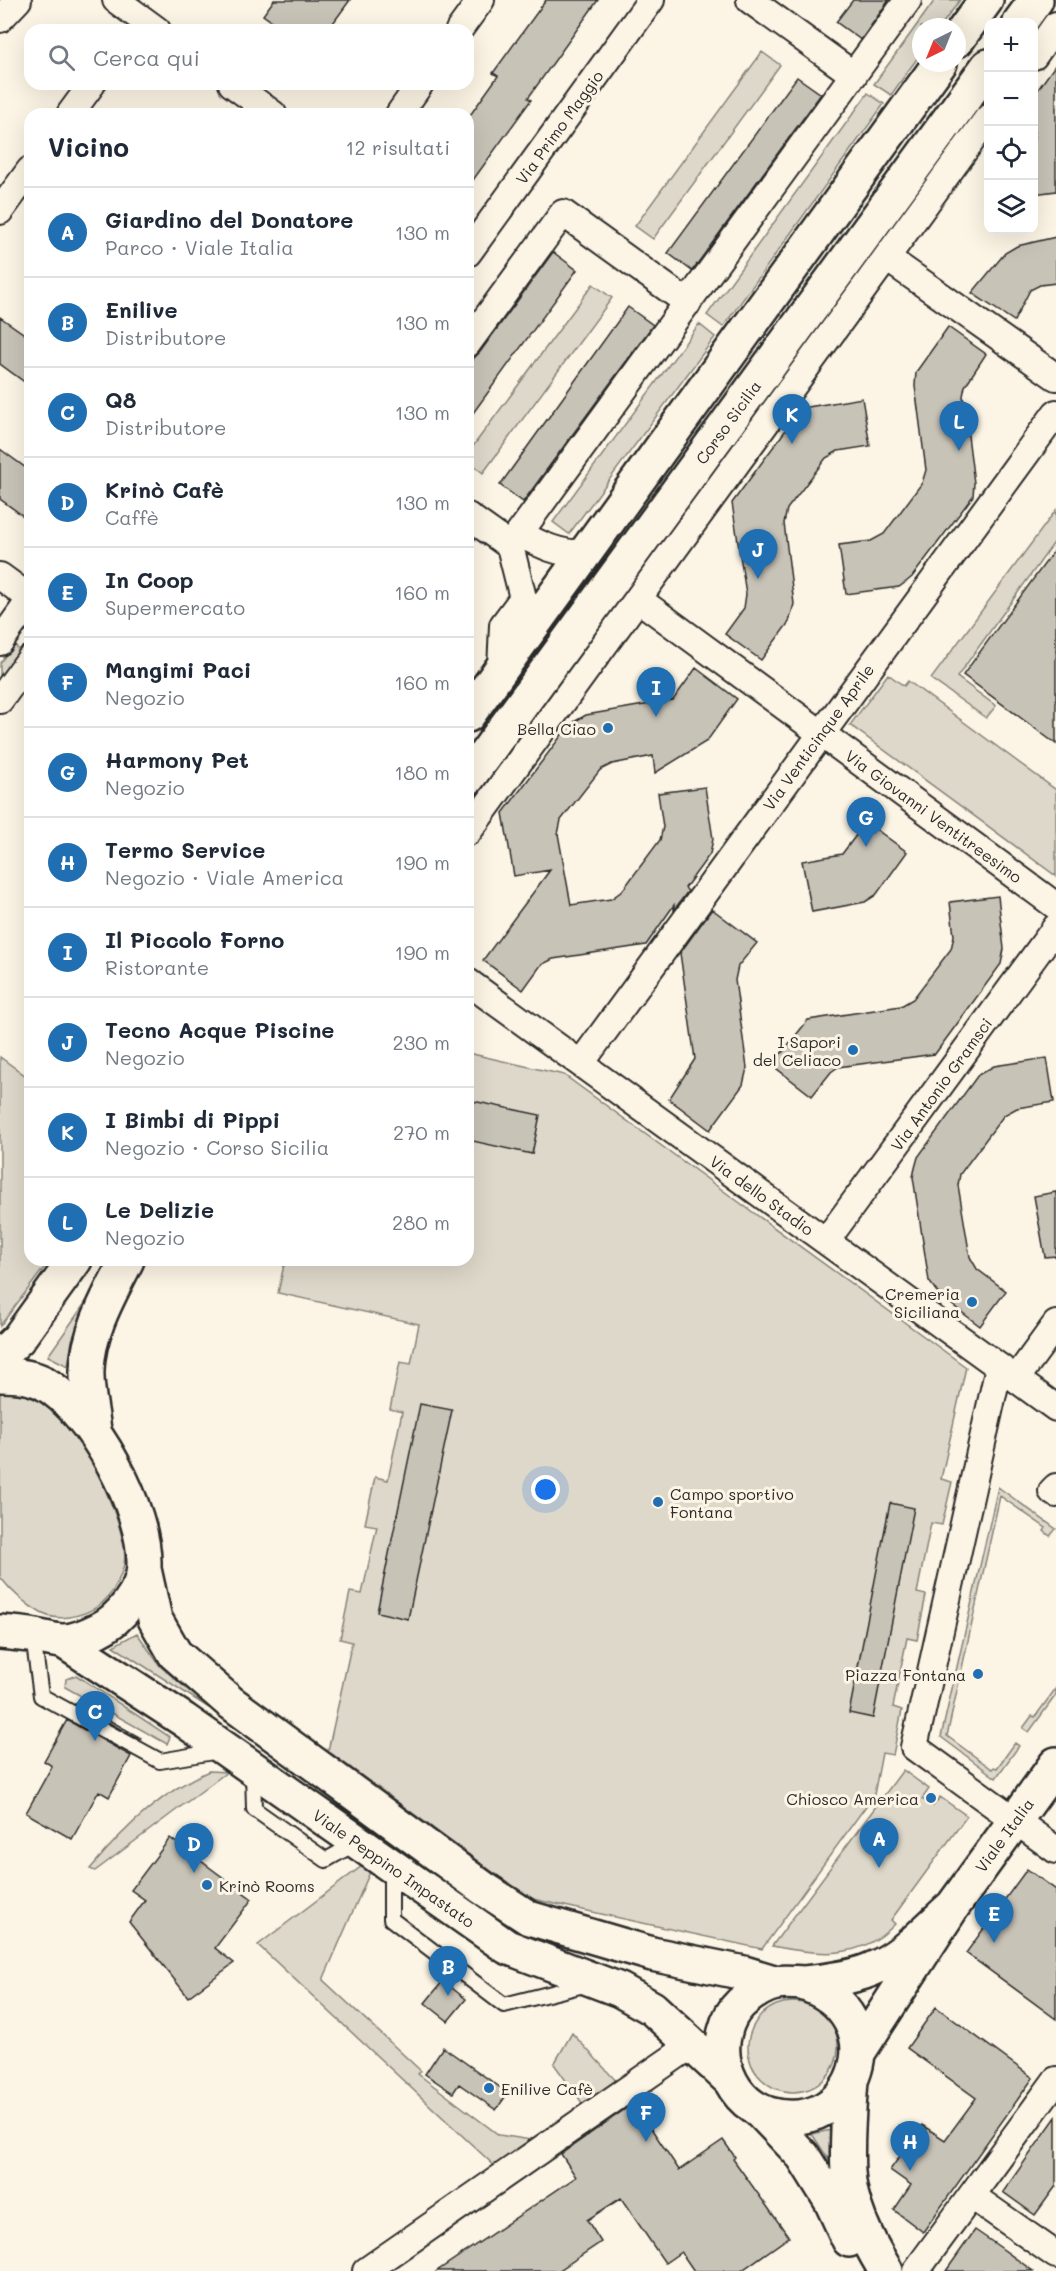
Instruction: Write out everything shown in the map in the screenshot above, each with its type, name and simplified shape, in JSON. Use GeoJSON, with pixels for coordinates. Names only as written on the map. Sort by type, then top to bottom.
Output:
{"type":"FeatureCollection","features":[{"type":"Feature","properties":{"kind":"main road"},"geometry":{"type":"LineString","coordinates":[[966,28],[986,0]]}},
{"type":"Feature","properties":{"kind":"main road"},"geometry":{"type":"LineString","coordinates":[[1023,18],[1036,0]]}},
{"type":"Feature","properties":{"kind":"main road","name":"Corso Sicilia"},"geometry":{"type":"LineString","coordinates":[[474,775],[541,679],[984,71]]}},
{"type":"Feature","properties":{"kind":"main road"},"geometry":{"type":"LineString","coordinates":[[474,707],[933,72]]}},
{"type":"Feature","properties":{"kind":"main road"},"geometry":{"type":"LineString","coordinates":[[0,1356],[18,1339],[71,1266]]}},
{"type":"Feature","properties":{"kind":"main road"},"geometry":{"type":"LineString","coordinates":[[94,1431],[87,1371],[91,1341],[124,1266]]}},
{"type":"Feature","properties":{"kind":"main road"},"geometry":{"type":"LineString","coordinates":[[0,1375],[20,1375],[42,1382],[61,1394],[94,1431],[122,1485],[142,1539],[144,1569],[154,1619],[175,1654],[230,1702],[483,1888],[529,1918],[652,1954],[820,1989],[836,2000],[849,2016],[856,2034],[855,2066],[847,2132],[848,2175],[866,2235],[886,2271]]}},
{"type":"Feature","properties":{"kind":"main road"},"geometry":{"type":"LineString","coordinates":[[0,1632],[48,1638],[84,1636],[105,1626],[123,1613],[134,1595],[144,1569]]}},
{"type":"Feature","properties":{"kind":"main road","name":"Viale Peppino Impastato"},"geometry":{"type":"LineString","coordinates":[[0,1610],[225,1749],[507,1947],[620,1990],[652,2008],[729,2079]]}},
{"type":"Feature","properties":{"kind":"main road","name":"Viale Italia"},"geometry":{"type":"LineString","coordinates":[[953,1906],[1056,1764]]}},
{"type":"Feature","properties":{"kind":"main road"},"geometry":{"type":"LineString","coordinates":[[865,2271],[831,2201],[804,2156],[761,2112],[742,2098],[729,2079],[722,2055],[724,2031],[735,2008],[754,1992],[789,1983],[834,1979],[871,1970],[899,1953],[953,1906]]}},
{"type":"Feature","properties":{"kind":"main road"},"geometry":{"type":"LineString","coordinates":[[761,2112],[782,2117],[802,2117],[823,2110],[839,2097],[855,2066],[953,1906]]}},
{"type":"Feature","properties":{"kind":"street"},"geometry":{"type":"LineString","coordinates":[[0,19],[18,0]]}},
{"type":"Feature","properties":{"kind":"street"},"geometry":{"type":"LineString","coordinates":[[116,0],[141,24]]}},
{"type":"Feature","properties":{"kind":"street"},"geometry":{"type":"LineString","coordinates":[[463,24],[481,0]]}},
{"type":"Feature","properties":{"kind":"street","name":"Via Primo Maggio"},"geometry":{"type":"LineString","coordinates":[[474,245],[651,0]]}},
{"type":"Feature","properties":{"kind":"street"},"geometry":{"type":"LineString","coordinates":[[750,0],[854,75]]}},
{"type":"Feature","properties":{"kind":"street"},"geometry":{"type":"LineString","coordinates":[[501,669],[503,625],[523,598],[515,540],[909,0]]}},
{"type":"Feature","properties":{"kind":"street"},"geometry":{"type":"LineString","coordinates":[[1038,50],[1056,25]]}},
{"type":"Feature","properties":{"kind":"street"},"geometry":{"type":"LineString","coordinates":[[74,108],[88,90]]}},
{"type":"Feature","properties":{"kind":"street"},"geometry":{"type":"LineString","coordinates":[[239,90],[265,108]]}},
{"type":"Feature","properties":{"kind":"street"},"geometry":{"type":"LineString","coordinates":[[403,108],[416,90]]}},
{"type":"Feature","properties":{"kind":"street"},"geometry":{"type":"LineString","coordinates":[[474,824],[984,124]]}},
{"type":"Feature","properties":{"kind":"street"},"geometry":{"type":"LineString","coordinates":[[0,211],[24,178]]}},
{"type":"Feature","properties":{"kind":"street"},"geometry":{"type":"LineString","coordinates":[[474,335],[563,213],[688,303]]}},
{"type":"Feature","properties":{"kind":"street"},"geometry":{"type":"LineString","coordinates":[[887,258],[1056,378]]}},
{"type":"Feature","properties":{"kind":"street","name":"Via Venticinque Aprile"},"geometry":{"type":"LineString","coordinates":[[581,1063],[1056,412]]}},
{"type":"Feature","properties":{"kind":"street"},"geometry":{"type":"LineString","coordinates":[[668,504],[668,558]]}},
{"type":"Feature","properties":{"kind":"street"},"geometry":{"type":"LineString","coordinates":[[474,519],[515,540],[567,554],[584,554]]}},
{"type":"Feature","properties":{"kind":"street"},"geometry":{"type":"LineString","coordinates":[[0,576],[24,594]]}},
{"type":"Feature","properties":{"kind":"street","name":"Via Giovanni Ventitreesimo"},"geometry":{"type":"LineString","coordinates":[[638,599],[1056,906]]}},
{"type":"Feature","properties":{"kind":"street"},"geometry":{"type":"LineString","coordinates":[[0,642],[24,608]]}},
{"type":"Feature","properties":{"kind":"street"},"geometry":{"type":"LineString","coordinates":[[541,679],[590,666]]}},
{"type":"Feature","properties":{"kind":"street"},"geometry":{"type":"LineString","coordinates":[[0,700],[24,667]]}},
{"type":"Feature","properties":{"kind":"street","name":"Via Antonio Gramsci"},"geometry":{"type":"LineString","coordinates":[[826,1241],[1056,927]]}},
{"type":"Feature","properties":{"kind":"street","name":"Via dello Stadio"},"geometry":{"type":"LineString","coordinates":[[474,986],[1056,1408]]}},
{"type":"Feature","properties":{"kind":"street"},"geometry":{"type":"LineString","coordinates":[[1056,1324],[1007,1373],[914,1747],[1056,1850]]}},
{"type":"Feature","properties":{"kind":"street"},"geometry":{"type":"LineString","coordinates":[[1056,1487],[1052,1491],[1056,1494]]}},
{"type":"Feature","properties":{"kind":"street"},"geometry":{"type":"LineString","coordinates":[[366,2271],[693,2044]]}},
{"type":"Feature","properties":{"kind":"street"},"geometry":{"type":"LineString","coordinates":[[916,2271],[1056,2080]]}},
{"type":"Feature","properties":{"kind":"street"},"geometry":{"type":"LineString","coordinates":[[972,2196],[1056,2255]]}},
{"type":"Feature","properties":{"kind":"lane"},"geometry":{"type":"LineString","coordinates":[[48,1638],[41,1696],[160,1761],[225,1749]]}},
{"type":"Feature","properties":{"kind":"lane"},"geometry":{"type":"LineString","coordinates":[[391,1865],[391,1919],[504,2005],[600,1982]]}},
{"type":"Feature","properties":{"kind":"shaded area"},"geometry":{"type":"Polygon","coordinates":[[[935,0],[960,0],[947,18],[922,18],[935,0]]]}},
{"type":"Feature","properties":{"kind":"shaded area"},"geometry":{"type":"Polygon","coordinates":[[[912,32],[912,66],[891,95],[874,84],[912,32]]]}},
{"type":"Feature","properties":{"kind":"shaded area"},"geometry":{"type":"Polygon","coordinates":[[[762,52],[780,65],[653,239],[635,226],[762,52]]]}},
{"type":"Feature","properties":{"kind":"shaded area"},"geometry":{"type":"Polygon","coordinates":[[[868,93],[884,104],[723,327],[707,315],[868,93]]]}},
{"type":"Feature","properties":{"kind":"shaded area"},"geometry":{"type":"Polygon","coordinates":[[[593,284],[612,298],[483,473],[474,466],[474,445],[593,284]]]}},
{"type":"Feature","properties":{"kind":"shaded area"},"geometry":{"type":"Polygon","coordinates":[[[699,324],[715,337],[569,534],[553,522],[699,324]]]}},
{"type":"Feature","properties":{"kind":"shaded area"},"geometry":{"type":"Polygon","coordinates":[[[1056,510],[1056,540],[957,677],[996,706],[986,718],[931,679],[1056,510]]]}},
{"type":"Feature","properties":{"kind":"shaded area"},"geometry":{"type":"Polygon","coordinates":[[[12,646],[16,646],[19,651],[0,679],[0,663],[12,646]]]}},
{"type":"Feature","properties":{"kind":"shaded area"},"geometry":{"type":"Polygon","coordinates":[[[888,674],[904,686],[908,681],[1056,790],[1056,876],[850,725],[888,674]]]}},
{"type":"Feature","properties":{"kind":"shaded area","name":"Campo sportivo Fontana"},"geometry":{"type":"Polygon","coordinates":[[[474,1054],[564,1075],[966,1367],[941,1479],[952,1482],[942,1525],[931,1523],[917,1593],[926,1595],[917,1640],[907,1638],[893,1707],[902,1710],[893,1755],[882,1753],[874,1795],[762,1949],[528,1898],[328,1751],[352,1642],[340,1639],[350,1592],[362,1594],[377,1526],[365,1524],[375,1477],[388,1480],[402,1412],[390,1409],[400,1362],[411,1364],[419,1324],[278,1293],[284,1266],[474,1266],[474,1054]]]}},
{"type":"Feature","properties":{"kind":"shaded area"},"geometry":{"type":"Polygon","coordinates":[[[0,1057],[24,1075],[24,1266],[45,1266],[0,1326],[0,1057]]]}},
{"type":"Feature","properties":{"kind":"shaded area"},"geometry":{"type":"Polygon","coordinates":[[[90,1296],[72,1340],[68,1366],[48,1356],[90,1296]]]}},
{"type":"Feature","properties":{"kind":"shaded area"},"geometry":{"type":"Polygon","coordinates":[[[0,1393],[31,1397],[42,1402],[64,1422],[86,1451],[117,1519],[124,1552],[122,1572],[111,1594],[102,1603],[77,1616],[58,1618],[41,1613],[29,1606],[0,1577],[0,1393]]]}},
{"type":"Feature","properties":{"kind":"shaded area"},"geometry":{"type":"Polygon","coordinates":[[[998,1487],[1056,1529],[1050,1536],[1044,1531],[1046,1528],[1000,1496],[947,1736],[992,1769],[997,1768],[1015,1743],[1019,1746],[996,1778],[941,1737],[998,1487]]]}},
{"type":"Feature","properties":{"kind":"shaded area"},"geometry":{"type":"Polygon","coordinates":[[[137,1633],[160,1666],[209,1708],[113,1646],[137,1633]]]}},
{"type":"Feature","properties":{"kind":"shaded area"},"geometry":{"type":"Polygon","coordinates":[[[76,1675],[170,1737],[167,1744],[65,1687],[66,1679],[76,1675]]]}},
{"type":"Feature","properties":{"kind":"shaded area"},"geometry":{"type":"Polygon","coordinates":[[[1056,1688],[1056,1695],[1029,1732],[1023,1728],[1032,1716],[1035,1717],[1056,1688]]]}},
{"type":"Feature","properties":{"kind":"shaded area"},"geometry":{"type":"Polygon","coordinates":[[[903,1770],[929,1789],[922,1799],[933,1806],[940,1797],[967,1816],[891,1920],[895,1924],[882,1936],[853,1950],[821,1953],[772,1946],[903,1770]]]}},
{"type":"Feature","properties":{"kind":"shaded area"},"geometry":{"type":"Polygon","coordinates":[[[209,1771],[227,1772],[95,1871],[90,1869],[115,1840],[144,1813],[175,1789],[209,1771]]]}},
{"type":"Feature","properties":{"kind":"shaded area"},"geometry":{"type":"Polygon","coordinates":[[[362,1866],[370,1872],[323,1980],[421,2071],[418,2074],[499,2135],[537,2141],[498,2169],[258,1945],[362,1866]]]}},
{"type":"Feature","properties":{"kind":"shaded area"},"geometry":{"type":"Polygon","coordinates":[[[793,2002],[810,2005],[825,2015],[835,2030],[838,2047],[835,2064],[825,2079],[810,2089],[793,2092],[776,2089],[761,2079],[751,2064],[748,2047],[751,2030],[761,2015],[776,2005],[793,2002]]]}},
{"type":"Feature","properties":{"kind":"shaded area"},"geometry":{"type":"Polygon","coordinates":[[[572,2033],[619,2084],[585,2107],[554,2064],[572,2033]]]}},
{"type":"Feature","properties":{"kind":"shaded area"},"geometry":{"type":"Polygon","coordinates":[[[836,2129],[835,2169],[812,2134],[836,2129]]]}},
{"type":"Feature","properties":{"kind":"building"},"geometry":{"type":"Polygon","coordinates":[[[274,0],[350,0],[332,24],[276,24],[263,15],[274,0]]]}},
{"type":"Feature","properties":{"kind":"building"},"geometry":{"type":"Polygon","coordinates":[[[546,0],[598,0],[528,98],[531,100],[474,179],[474,110],[498,76],[493,73],[546,0]]]}},
{"type":"Feature","properties":{"kind":"building"},"geometry":{"type":"Polygon","coordinates":[[[853,0],[889,0],[861,40],[836,22],[853,0]]]}},
{"type":"Feature","properties":{"kind":"building"},"geometry":{"type":"Polygon","coordinates":[[[1056,64],[1056,191],[1038,193],[1038,126],[1038,89],[1056,64]]]}},
{"type":"Feature","properties":{"kind":"building"},"geometry":{"type":"Polygon","coordinates":[[[797,77],[821,94],[692,271],[668,253],[797,77]]]}},
{"type":"Feature","properties":{"kind":"building"},"geometry":{"type":"Polygon","coordinates":[[[1056,237],[1056,283],[1040,285],[1030,290],[1014,321],[972,293],[1005,253],[1017,246],[1056,237]]]}},
{"type":"Feature","properties":{"kind":"building"},"geometry":{"type":"Polygon","coordinates":[[[553,252],[577,270],[474,412],[474,358],[553,252]]]}},
{"type":"Feature","properties":{"kind":"building"},"geometry":{"type":"Polygon","coordinates":[[[628,307],[653,325],[523,502],[500,485],[628,307]]]}},
{"type":"Feature","properties":{"kind":"building"},"geometry":{"type":"Polygon","coordinates":[[[0,317],[24,334],[24,382],[0,364],[0,317]]]}},
{"type":"Feature","properties":{"kind":"building"},"geometry":{"type":"Polygon","coordinates":[[[948,327],[986,354],[965,386],[963,396],[974,483],[973,496],[906,582],[899,587],[846,594],[839,545],[871,541],[884,534],[922,483],[926,470],[915,386],[916,372],[948,327]]]}},
{"type":"Feature","properties":{"kind":"building"},"geometry":{"type":"Polygon","coordinates":[[[862,398],[870,446],[838,451],[826,458],[787,509],[784,523],[794,604],[789,622],[761,660],[725,634],[744,608],[746,594],[732,503],[802,408],[862,398]]]}},
{"type":"Feature","properties":{"kind":"building"},"geometry":{"type":"Polygon","coordinates":[[[0,449],[24,467],[24,517],[0,499],[0,449]]]}},
{"type":"Feature","properties":{"kind":"building"},"geometry":{"type":"Polygon","coordinates":[[[1056,548],[1056,744],[963,675],[1056,548]]]}},
{"type":"Feature","properties":{"kind":"building"},"geometry":{"type":"Polygon","coordinates":[[[696,668],[737,699],[707,741],[655,773],[653,756],[612,764],[600,770],[561,820],[558,834],[571,905],[611,899],[622,891],[660,840],[663,827],[658,793],[705,787],[713,839],[710,854],[685,888],[688,891],[674,910],[674,905],[646,945],[553,959],[541,965],[523,990],[483,960],[550,870],[514,876],[503,813],[570,724],[586,715],[673,700],[696,668]]]}},
{"type":"Feature","properties":{"kind":"building"},"geometry":{"type":"Polygon","coordinates":[[[866,822],[907,852],[876,895],[865,902],[812,912],[802,861],[842,854],[866,822]]]}},
{"type":"Feature","properties":{"kind":"building"},"geometry":{"type":"Polygon","coordinates":[[[998,896],[1004,949],[1001,964],[935,1054],[838,1067],[831,1072],[812,1096],[772,1065],[808,1020],[901,1006],[913,999],[951,949],[954,936],[950,902],[998,896]]]}},
{"type":"Feature","properties":{"kind":"building"},"geometry":{"type":"Polygon","coordinates":[[[712,909],[757,943],[738,966],[735,980],[747,1068],[743,1085],[710,1130],[669,1099],[695,1059],[680,953],[712,909]]]}},
{"type":"Feature","properties":{"kind":"building"},"geometry":{"type":"Polygon","coordinates":[[[1047,1058],[1054,1102],[1017,1108],[1004,1115],[960,1174],[958,1185],[970,1257],[977,1269],[1006,1291],[980,1326],[939,1295],[929,1281],[913,1177],[915,1168],[918,1157],[978,1075],[994,1066],[1047,1058]]]}},
{"type":"Feature","properties":{"kind":"building"},"geometry":{"type":"Polygon","coordinates":[[[474,1101],[540,1115],[532,1154],[474,1141],[474,1101]]]}},
{"type":"Feature","properties":{"kind":"building"},"geometry":{"type":"Polygon","coordinates":[[[1056,1192],[1056,1256],[1045,1257],[1034,1196],[1056,1192]]]}},
{"type":"Feature","properties":{"kind":"building"},"geometry":{"type":"Polygon","coordinates":[[[420,1404],[452,1410],[408,1619],[377,1612],[420,1404]]]}},
{"type":"Feature","properties":{"kind":"building"},"geometry":{"type":"Polygon","coordinates":[[[890,1503],[914,1508],[873,1718],[849,1713],[890,1503]]]}},
{"type":"Feature","properties":{"kind":"building"},"geometry":{"type":"Polygon","coordinates":[[[77,1702],[141,1738],[140,1740],[75,1704],[77,1702]]]}},
{"type":"Feature","properties":{"kind":"building"},"geometry":{"type":"Polygon","coordinates":[[[67,1720],[131,1756],[109,1797],[99,1791],[72,1839],[26,1813],[52,1766],[44,1761],[67,1720]]]}},
{"type":"Feature","properties":{"kind":"building"},"geometry":{"type":"Polygon","coordinates":[[[170,1838],[252,1899],[215,1948],[234,1963],[188,1997],[129,1922],[145,1900],[131,1890],[170,1838]]]}},
{"type":"Feature","properties":{"kind":"building"},"geometry":{"type":"Polygon","coordinates":[[[1027,1869],[1056,1890],[1056,2019],[966,1953],[1027,1869]]]}},
{"type":"Feature","properties":{"kind":"building"},"geometry":{"type":"Polygon","coordinates":[[[443,1981],[466,1999],[448,2021],[425,2003],[443,1981]]]}},
{"type":"Feature","properties":{"kind":"building"},"geometry":{"type":"Polygon","coordinates":[[[936,2007],[1033,2078],[923,2232],[894,2210],[911,2185],[890,2170],[922,2125],[945,2140],[976,2098],[907,2048],[936,2007]]]}},
{"type":"Feature","properties":{"kind":"building"},"geometry":{"type":"Polygon","coordinates":[[[443,2047],[508,2093],[496,2110],[459,2084],[453,2093],[425,2074],[443,2047]]]}},
{"type":"Feature","properties":{"kind":"building"},"geometry":{"type":"Polygon","coordinates":[[[634,2103],[679,2170],[723,2140],[735,2157],[733,2159],[789,2237],[741,2271],[694,2271],[681,2252],[665,2263],[621,2198],[587,2220],[601,2242],[558,2271],[437,2271],[576,2177],[561,2154],[634,2103]]]}},
{"type":"Feature","properties":{"kind":"building"},"geometry":{"type":"Polygon","coordinates":[[[1056,2117],[1056,2186],[1035,2215],[1003,2192],[1056,2117]]]}},
{"type":"Feature","properties":{"kind":"building"},"geometry":{"type":"Polygon","coordinates":[[[975,2230],[997,2245],[1033,2271],[946,2271],[975,2230]]]}},
{"type":"Feature","properties":{"kind":"place","name":"I Bimbi di Pippi"},"geometry":{"type":"Point","coordinates":[792,444]}},
{"type":"Feature","properties":{"kind":"place","name":"Le Delizie"},"geometry":{"type":"Point","coordinates":[959,451]}},
{"type":"Feature","properties":{"kind":"place","name":"Tecno Acque Piscine"},"geometry":{"type":"Point","coordinates":[758,579]}},
{"type":"Feature","properties":{"kind":"place","name":"Il Piccolo Forno"},"geometry":{"type":"Point","coordinates":[656,717]}},
{"type":"Feature","properties":{"kind":"place","name":"Bella Ciao"},"geometry":{"type":"Point","coordinates":[608,728]}},
{"type":"Feature","properties":{"kind":"place","name":"Harmony Pet"},"geometry":{"type":"Point","coordinates":[866,847]}},
{"type":"Feature","properties":{"kind":"place","name":"I Sapori del Celiaco"},"geometry":{"type":"Point","coordinates":[853,1050]}},
{"type":"Feature","properties":{"kind":"place","name":"Cremeria Siciliana"},"geometry":{"type":"Point","coordinates":[972,1302]}},
{"type":"Feature","properties":{"kind":"place","name":"Campo sportivo Fontana"},"geometry":{"type":"Point","coordinates":[658,1502]}},
{"type":"Feature","properties":{"kind":"place","name":"Piazza Fontana"},"geometry":{"type":"Point","coordinates":[978,1674]}},
{"type":"Feature","properties":{"kind":"place","name":"Q8"},"geometry":{"type":"Point","coordinates":[95,1741]}},
{"type":"Feature","properties":{"kind":"place","name":"Chiosco America"},"geometry":{"type":"Point","coordinates":[931,1798]}},
{"type":"Feature","properties":{"kind":"place","name":"Giardino del Donatore"},"geometry":{"type":"Point","coordinates":[879,1868]}},
{"type":"Feature","properties":{"kind":"place","name":"Krinò Cafè"},"geometry":{"type":"Point","coordinates":[194,1873]}},
{"type":"Feature","properties":{"kind":"place","name":"Krinò Rooms"},"geometry":{"type":"Point","coordinates":[207,1885]}},
{"type":"Feature","properties":{"kind":"place","name":"In Coop"},"geometry":{"type":"Point","coordinates":[994,1943]}},
{"type":"Feature","properties":{"kind":"place","name":"Enilive"},"geometry":{"type":"Point","coordinates":[448,1996]}},
{"type":"Feature","properties":{"kind":"place","name":"Enilive Cafè"},"geometry":{"type":"Point","coordinates":[489,2088]}},
{"type":"Feature","properties":{"kind":"place","name":"Mangimi Paci"},"geometry":{"type":"Point","coordinates":[646,2142]}},
{"type":"Feature","properties":{"kind":"place","name":"Termo Service"},"geometry":{"type":"Point","coordinates":[910,2171]}}]}
